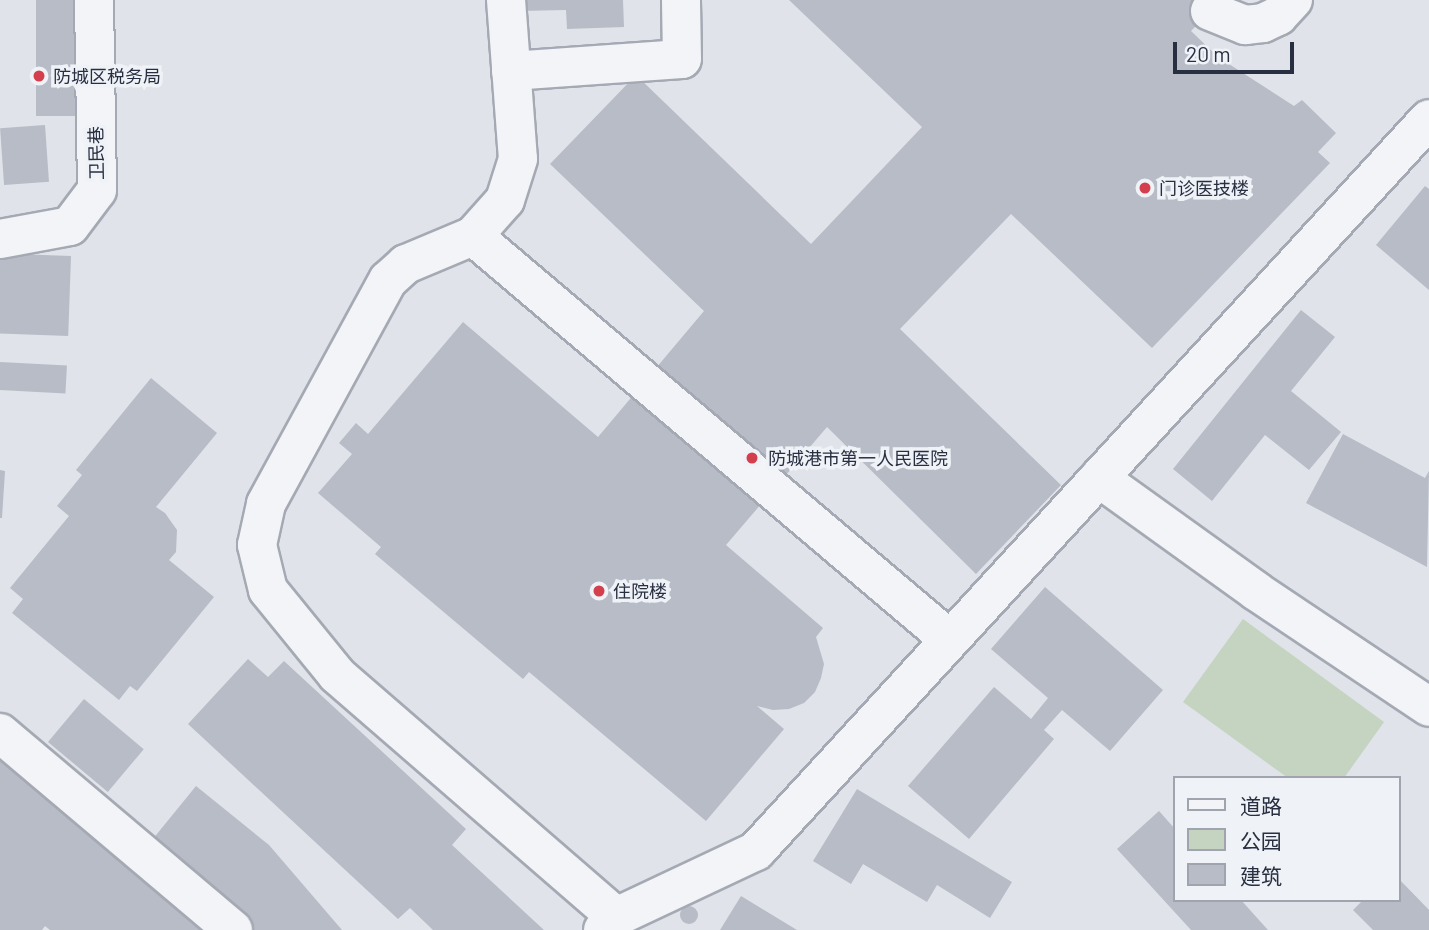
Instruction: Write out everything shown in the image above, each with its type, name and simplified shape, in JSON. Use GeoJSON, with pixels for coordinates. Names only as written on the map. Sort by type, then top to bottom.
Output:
{"type":"FeatureCollection","features":[{"type":"Feature","properties":{"kind":"street","name":"卫民巷"},"geometry":{"type":"LineString","coordinates":[[0,239],[70,226],[97,190],[94,0]]}},
{"type":"Feature","properties":{"kind":"street"},"geometry":{"type":"LineString","coordinates":[[506,0],[518,159],[505,200],[474,236],[406,264],[388,279],[266,504],[257,545],[268,590],[337,676],[609,923],[756,851],[1429,119]]}},
{"type":"Feature","properties":{"kind":"street"},"geometry":{"type":"LineString","coordinates":[[511,71],[682,59],[681,0]]}},
{"type":"Feature","properties":{"kind":"street"},"geometry":{"type":"LineString","coordinates":[[1210,11],[1245,25],[1263,23],[1278,16],[1293,0]]}},
{"type":"Feature","properties":{"kind":"street"},"geometry":{"type":"LineString","coordinates":[[474,236],[950,640]]}},
{"type":"Feature","properties":{"kind":"street"},"geometry":{"type":"LineString","coordinates":[[1099,478],[1256,592],[1429,707]]}},
{"type":"Feature","properties":{"kind":"street"},"geometry":{"type":"LineString","coordinates":[[0,733],[233,930]]}},
{"type":"Feature","properties":{"kind":"green space"},"geometry":{"type":"Polygon","coordinates":[[[1243,619],[1384,722],[1345,776],[1285,776],[1183,702],[1243,619]]]}},
{"type":"Feature","properties":{"kind":"building"},"geometry":{"type":"Polygon","coordinates":[[[36,0],[78,0],[78,116],[36,116],[36,0]]]}},
{"type":"Feature","properties":{"kind":"building"},"geometry":{"type":"Polygon","coordinates":[[[520,0],[623,0],[624,27],[567,29],[566,10],[520,11],[520,0]]]}},
{"type":"Feature","properties":{"kind":"building"},"geometry":{"type":"Polygon","coordinates":[[[789,0],[1221,0],[1191,31],[1218,57],[1294,106],[1302,100],[1336,133],[1318,152],[1330,163],[1152,348],[1011,214],[900,329],[1061,485],[976,574],[827,427],[726,545],[823,628],[816,637],[824,664],[821,678],[815,692],[804,703],[789,709],[773,710],[757,706],[784,729],[706,821],[529,672],[523,679],[375,554],[381,547],[318,493],[352,454],[339,443],[356,423],[368,434],[463,322],[598,437],[704,311],[550,164],[636,75],[811,244],[922,127],[789,0]]]}},
{"type":"Feature","properties":{"kind":"building"},"geometry":{"type":"Polygon","coordinates":[[[45,125],[49,182],[4,185],[0,128],[45,125]]]}},
{"type":"Feature","properties":{"kind":"building"},"geometry":{"type":"Polygon","coordinates":[[[1425,186],[1429,189],[1429,290],[1376,245],[1425,186]]]}},
{"type":"Feature","properties":{"kind":"building"},"geometry":{"type":"Polygon","coordinates":[[[0,254],[71,256],[68,336],[0,334],[0,254]]]}},
{"type":"Feature","properties":{"kind":"building"},"geometry":{"type":"Polygon","coordinates":[[[1301,310],[1335,337],[1291,391],[1341,432],[1309,470],[1265,435],[1212,501],[1173,469],[1301,310]]]}},
{"type":"Feature","properties":{"kind":"building"},"geometry":{"type":"Polygon","coordinates":[[[0,362],[67,366],[65,393],[0,390],[0,362]]]}},
{"type":"Feature","properties":{"kind":"building"},"geometry":{"type":"Polygon","coordinates":[[[151,378],[217,433],[156,507],[165,513],[177,530],[176,552],[169,560],[214,597],[137,691],[130,686],[119,700],[12,613],[23,599],[10,588],[69,516],[57,506],[82,475],[76,470],[151,378]]]}},
{"type":"Feature","properties":{"kind":"building"},"geometry":{"type":"Polygon","coordinates":[[[1343,434],[1425,478],[1429,471],[1427,567],[1306,503],[1343,434]]]}},
{"type":"Feature","properties":{"kind":"building"},"geometry":{"type":"Polygon","coordinates":[[[0,470],[5,471],[2,518],[0,518],[0,470]]]}},
{"type":"Feature","properties":{"kind":"building"},"geometry":{"type":"Polygon","coordinates":[[[1045,587],[1163,690],[1110,751],[1062,710],[1044,730],[1054,739],[969,839],[908,786],[994,687],[1031,719],[1048,698],[991,649],[1045,587]]]}},
{"type":"Feature","properties":{"kind":"building"},"geometry":{"type":"Polygon","coordinates":[[[248,659],[268,677],[284,661],[466,829],[452,845],[544,930],[433,930],[410,908],[398,919],[188,724],[248,659]]]}},
{"type":"Feature","properties":{"kind":"building"},"geometry":{"type":"Polygon","coordinates":[[[84,699],[144,749],[108,792],[48,742],[84,699]]]}},
{"type":"Feature","properties":{"kind":"building"},"geometry":{"type":"Polygon","coordinates":[[[0,750],[216,930],[50,930],[45,926],[42,930],[0,930],[0,750]]]}},
{"type":"Feature","properties":{"kind":"building"},"geometry":{"type":"Polygon","coordinates":[[[196,786],[269,845],[342,930],[252,930],[148,845],[196,786]]]}},
{"type":"Feature","properties":{"kind":"building"},"geometry":{"type":"Polygon","coordinates":[[[857,789],[1012,882],[990,918],[937,885],[927,902],[863,864],[851,884],[813,861],[857,789]]]}},
{"type":"Feature","properties":{"kind":"building"},"geometry":{"type":"Polygon","coordinates":[[[1159,811],[1174,828],[1174,902],[1243,902],[1268,930],[1191,930],[1117,849],[1159,811]]]}},
{"type":"Feature","properties":{"kind":"building"},"geometry":{"type":"Polygon","coordinates":[[[1401,881],[1429,910],[1429,930],[1373,930],[1353,910],[1361,902],[1401,902],[1401,881]]]}},
{"type":"Feature","properties":{"kind":"building"},"geometry":{"type":"Polygon","coordinates":[[[741,896],[797,930],[720,930],[741,896]]]}},
{"type":"Feature","properties":{"kind":"building"},"geometry":{"type":"Polygon","coordinates":[[[689,906],[695,909],[698,915],[695,921],[689,924],[683,921],[680,915],[683,909],[689,906]]]}},
{"type":"Feature","properties":{"kind":"place","name":"防城区税务局"},"geometry":{"type":"Point","coordinates":[39,76]}},
{"type":"Feature","properties":{"kind":"place","name":"门诊医技楼"},"geometry":{"type":"Point","coordinates":[1145,188]}},
{"type":"Feature","properties":{"kind":"place","name":"防城港市第一人民医院"},"geometry":{"type":"Point","coordinates":[752,458]}},
{"type":"Feature","properties":{"kind":"place","name":"住院楼"},"geometry":{"type":"Point","coordinates":[599,591]}}]}
